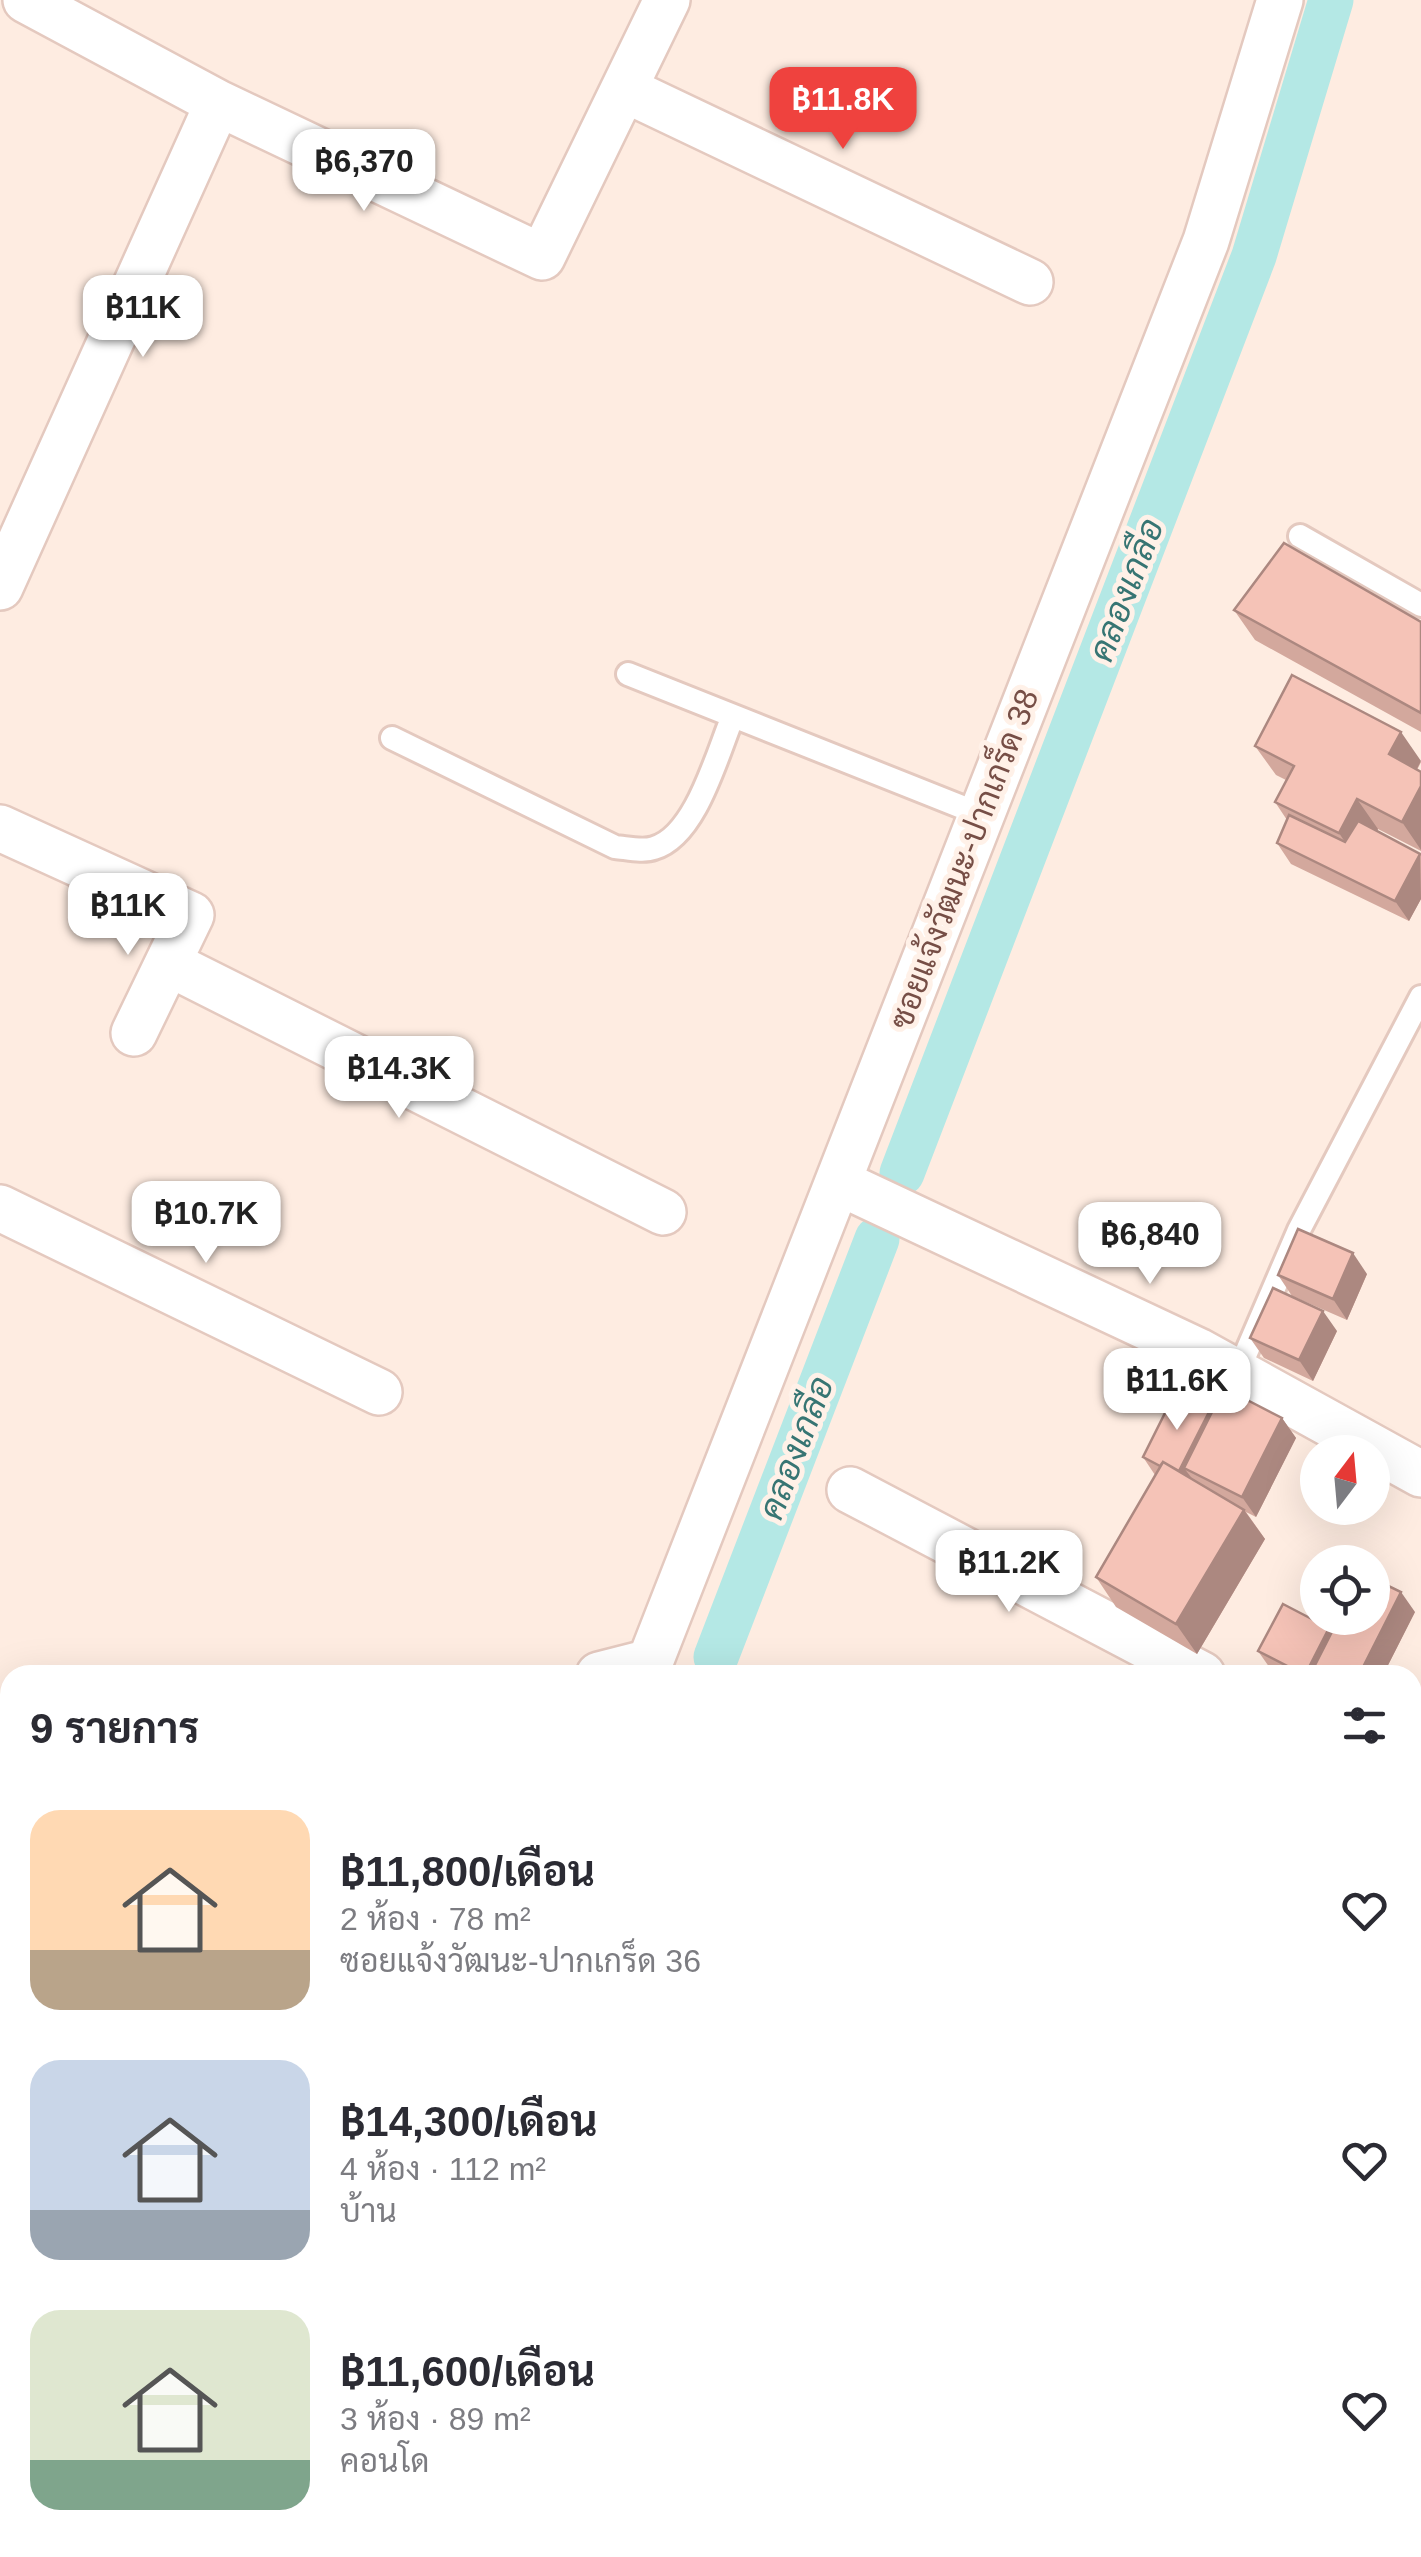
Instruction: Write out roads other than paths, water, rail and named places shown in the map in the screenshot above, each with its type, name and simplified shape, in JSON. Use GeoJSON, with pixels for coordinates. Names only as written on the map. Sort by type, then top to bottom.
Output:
{"type":"FeatureCollection","features":[{"type":"Feature","properties":{"kind":"street"},"geometry":{"type":"LineString","coordinates":[[26,0],[218,103],[542,257],[667,0]]}},
{"type":"Feature","properties":{"kind":"street","name":"ซอยแจ้งวัฒนะ-ปากเกร็ด 38"},"geometry":{"type":"LineString","coordinates":[[663,1665],[838,1182],[1206,241],[1280,0]]}},
{"type":"Feature","properties":{"kind":"street"},"geometry":{"type":"LineString","coordinates":[[624,89],[1030,282]]}},
{"type":"Feature","properties":{"kind":"street"},"geometry":{"type":"LineString","coordinates":[[0,587],[218,103]]}},
{"type":"Feature","properties":{"kind":"street"},"geometry":{"type":"LineString","coordinates":[[0,828],[191,915],[134,1033]]}},
{"type":"Feature","properties":{"kind":"street"},"geometry":{"type":"LineString","coordinates":[[168,963],[664,1212]]}},
{"type":"Feature","properties":{"kind":"street"},"geometry":{"type":"LineString","coordinates":[[838,1182],[1198,1350],[1421,1474]]}},
{"type":"Feature","properties":{"kind":"street"},"geometry":{"type":"LineString","coordinates":[[0,1208],[380,1392]]}},
{"type":"Feature","properties":{"kind":"street"},"geometry":{"type":"LineString","coordinates":[[850,1490],[1183,1665]]}},
{"type":"Feature","properties":{"kind":"lane"},"geometry":{"type":"LineString","coordinates":[[1300,536],[1421,605]]}},
{"type":"Feature","properties":{"kind":"lane"},"geometry":{"type":"LineString","coordinates":[[628,674],[982,815]]}},
{"type":"Feature","properties":{"kind":"lane"},"geometry":{"type":"LineString","coordinates":[[392,738],[615,847],[650,850],[674,840],[688,822],[733,716]]}},
{"type":"Feature","properties":{"kind":"lane"},"geometry":{"type":"LineString","coordinates":[[1236,1374],[1300,1230],[1421,996]]}},
{"type":"Feature","properties":{"kind":"waterway","name":"คลองเกลือ"},"geometry":{"type":"LineString","coordinates":[[902,1173],[1254,256],[1331,0]]}},
{"type":"Feature","properties":{"kind":"waterway","name":"คลองเกลือ"},"geometry":{"type":"LineString","coordinates":[[716,1657],[877,1239]]}}]}
